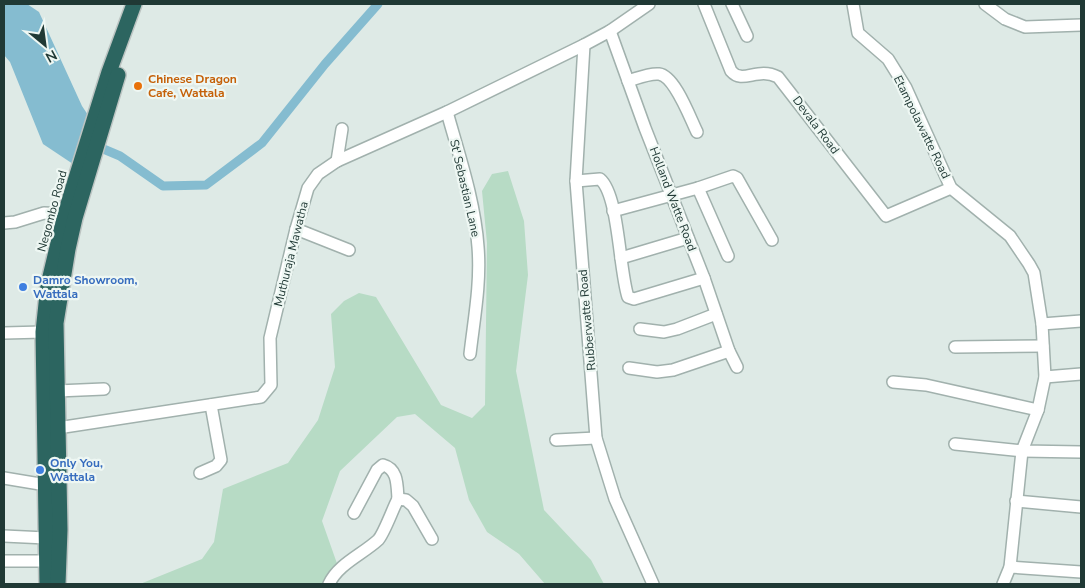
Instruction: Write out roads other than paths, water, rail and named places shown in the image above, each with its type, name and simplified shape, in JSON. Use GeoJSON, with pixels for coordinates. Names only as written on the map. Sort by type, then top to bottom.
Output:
{"type":"FeatureCollection","features":[{"type":"Feature","properties":{"kind":"highway","name":"Negombo Road"},"geometry":{"type":"LineString","coordinates":[[100,120],[109,72],[134,4]]}},
{"type":"Feature","properties":{"kind":"highway","name":"Negombo Road"},"geometry":{"type":"LineString","coordinates":[[58,584],[60,530],[43,332],[48,284],[65,214],[81,180],[100,120],[145,4]]}},
{"type":"Feature","properties":{"kind":"highway","name":"Negombo Road"},"geometry":{"type":"LineString","coordinates":[[47,584],[46,484],[57,391],[56,323],[81,180]]}},
{"type":"Feature","properties":{"kind":"street","name":"Muthuraja Mawatha"},"geometry":{"type":"LineString","coordinates":[[51,429],[261,397],[271,385],[270,338],[296,229],[308,188],[318,174],[337,162],[448,112],[584,45],[610,31],[648,4]]}},
{"type":"Feature","properties":{"kind":"street","name":"Devala Road"},"geometry":{"type":"LineString","coordinates":[[704,4],[730,71],[741,78],[762,72],[770,72],[778,77],[886,216],[951,188]]}},
{"type":"Feature","properties":{"kind":"street"},"geometry":{"type":"LineString","coordinates":[[732,4],[747,36]]}},
{"type":"Feature","properties":{"kind":"street","name":"Etampolawatte Road"},"geometry":{"type":"LineString","coordinates":[[853,4],[858,33],[888,59],[906,88],[951,188],[1010,236],[1034,273],[1042,324],[1045,378],[1038,410],[1022,451],[1010,567],[1004,584]]}},
{"type":"Feature","properties":{"kind":"street"},"geometry":{"type":"LineString","coordinates":[[985,4],[1005,20],[1025,27],[1081,25]]}},
{"type":"Feature","properties":{"kind":"street","name":"Holland Watte Road"},"geometry":{"type":"LineString","coordinates":[[610,31],[670,195],[704,278],[729,351],[737,367]]}},
{"type":"Feature","properties":{"kind":"street","name":"Rubberwatte Road"},"geometry":{"type":"LineString","coordinates":[[584,45],[576,181],[596,438],[615,499],[653,584]]}},
{"type":"Feature","properties":{"kind":"street"},"geometry":{"type":"LineString","coordinates":[[628,81],[652,74],[661,74],[667,77],[673,84],[697,132]]}},
{"type":"Feature","properties":{"kind":"street","name":"St' Sebastian Lane"},"geometry":{"type":"LineString","coordinates":[[448,112],[474,216],[478,247],[479,276],[470,354]]}},
{"type":"Feature","properties":{"kind":"street"},"geometry":{"type":"LineString","coordinates":[[337,162],[342,129]]}},
{"type":"Feature","properties":{"kind":"street"},"geometry":{"type":"LineString","coordinates":[[614,211],[698,188],[728,176],[733,176],[737,178],[772,240]]}},
{"type":"Feature","properties":{"kind":"street"},"geometry":{"type":"LineString","coordinates":[[576,181],[600,179],[606,185],[614,211],[628,296],[634,299],[704,278]]}},
{"type":"Feature","properties":{"kind":"street"},"geometry":{"type":"LineString","coordinates":[[698,188],[728,256]]}},
{"type":"Feature","properties":{"kind":"street"},"geometry":{"type":"LineString","coordinates":[[4,223],[15,222],[44,213],[65,214]]}},
{"type":"Feature","properties":{"kind":"street"},"geometry":{"type":"LineString","coordinates":[[296,229],[349,250]]}},
{"type":"Feature","properties":{"kind":"street"},"geometry":{"type":"LineString","coordinates":[[621,258],[688,238]]}},
{"type":"Feature","properties":{"kind":"street"},"geometry":{"type":"LineString","coordinates":[[640,329],[664,332],[716,314]]}},
{"type":"Feature","properties":{"kind":"street"},"geometry":{"type":"LineString","coordinates":[[1042,324],[1081,321]]}},
{"type":"Feature","properties":{"kind":"street"},"geometry":{"type":"LineString","coordinates":[[4,333],[43,332]]}},
{"type":"Feature","properties":{"kind":"street"},"geometry":{"type":"LineString","coordinates":[[955,346],[1043,346]]}},
{"type":"Feature","properties":{"kind":"street"},"geometry":{"type":"LineString","coordinates":[[629,368],[657,372],[673,370],[729,351]]}},
{"type":"Feature","properties":{"kind":"street"},"geometry":{"type":"LineString","coordinates":[[1045,378],[1081,374]]}},
{"type":"Feature","properties":{"kind":"street"},"geometry":{"type":"LineString","coordinates":[[893,382],[926,385],[1038,410]]}},
{"type":"Feature","properties":{"kind":"street"},"geometry":{"type":"LineString","coordinates":[[57,391],[104,389]]}},
{"type":"Feature","properties":{"kind":"street"},"geometry":{"type":"LineString","coordinates":[[200,473],[216,466],[221,460],[211,405]]}},
{"type":"Feature","properties":{"kind":"street"},"geometry":{"type":"LineString","coordinates":[[556,440],[596,438]]}},
{"type":"Feature","properties":{"kind":"street"},"geometry":{"type":"LineString","coordinates":[[955,444],[1022,451],[1081,452]]}},
{"type":"Feature","properties":{"kind":"street"},"geometry":{"type":"LineString","coordinates":[[329,584],[349,562],[379,539],[398,499],[394,472],[390,466],[383,465],[377,470],[354,513]]}},
{"type":"Feature","properties":{"kind":"street"},"geometry":{"type":"LineString","coordinates":[[4,478],[46,484]]}},
{"type":"Feature","properties":{"kind":"street"},"geometry":{"type":"LineString","coordinates":[[398,499],[406,500],[413,506],[432,539]]}},
{"type":"Feature","properties":{"kind":"street"},"geometry":{"type":"LineString","coordinates":[[1016,501],[1081,507]]}},
{"type":"Feature","properties":{"kind":"street"},"geometry":{"type":"LineString","coordinates":[[4,536],[46,538]]}},
{"type":"Feature","properties":{"kind":"street"},"geometry":{"type":"LineString","coordinates":[[4,560],[46,560]]}},
{"type":"Feature","properties":{"kind":"street"},"geometry":{"type":"LineString","coordinates":[[1010,567],[1081,572]]}},
{"type":"Feature","properties":{"kind":"water"},"geometry":{"type":"Polygon","coordinates":[[[4,4],[27,4],[39,12],[82,106],[88,115],[73,164],[43,144],[10,62],[4,55],[4,4]]]}},
{"type":"Feature","properties":{"kind":"waterway"},"geometry":{"type":"LineString","coordinates":[[94,145],[120,156],[163,186],[206,185],[262,143],[325,64],[378,4]]}},
{"type":"Feature","properties":{"kind":"place","name":"Chinese Dragon Cafe, Wattala"},"geometry":{"type":"Point","coordinates":[138,86]}},
{"type":"Feature","properties":{"kind":"place","name":"Damro Showroom, Wattala"},"geometry":{"type":"Point","coordinates":[23,287]}},
{"type":"Feature","properties":{"kind":"place","name":"Only You, Wattala"},"geometry":{"type":"Point","coordinates":[40,470]}}]}
